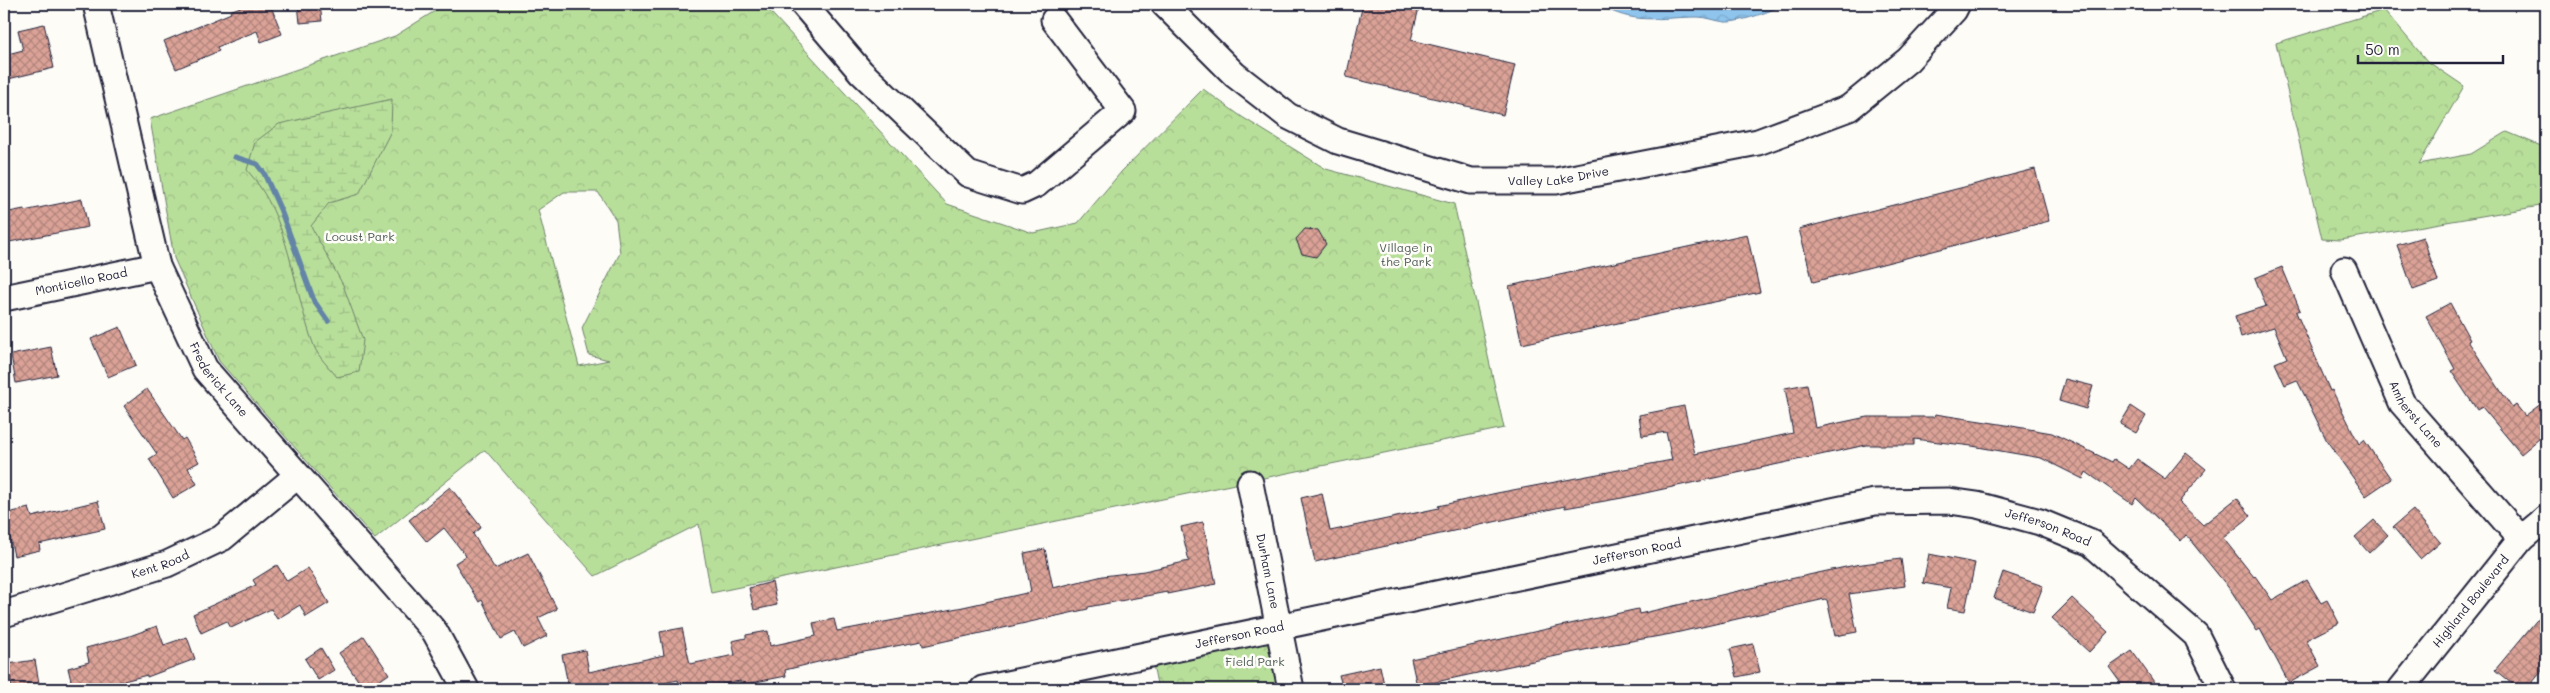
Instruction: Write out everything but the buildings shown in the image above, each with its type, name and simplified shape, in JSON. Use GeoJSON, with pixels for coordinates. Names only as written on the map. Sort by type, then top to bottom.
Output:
{"type":"FeatureCollection","features":[{"type":"Feature","properties":{"kind":"street"},"geometry":{"type":"LineString","coordinates":[[803,4],[861,72],[968,174],[1022,191],[1037,184],[1123,111],[1054,20]]}},
{"type":"Feature","properties":{"kind":"street","name":"Valley Lake Drive"},"geometry":{"type":"LineString","coordinates":[[1164,4],[1235,75],[1288,116],[1338,141],[1471,181],[1556,181],[1758,142],[1849,108],[1908,60],[1954,10],[1957,4]]}},
{"type":"Feature","properties":{"kind":"street","name":"Frederick Lane"},"geometry":{"type":"LineString","coordinates":[[99,5],[157,266],[205,369],[435,632],[466,689]]}},
{"type":"Feature","properties":{"kind":"street","name":"Monticello Road"},"geometry":{"type":"LineString","coordinates":[[4,298],[157,266]]}},
{"type":"Feature","properties":{"kind":"street","name":"Amherst Lane"},"geometry":{"type":"LineString","coordinates":[[2344,270],[2402,403],[2521,539]]}},
{"type":"Feature","properties":{"kind":"street","name":"Kent Road"},"geometry":{"type":"LineString","coordinates":[[4,614],[167,564],[222,538],[297,476]]}},
{"type":"Feature","properties":{"kind":"street","name":"Durham Lane"},"geometry":{"type":"LineString","coordinates":[[1250,483],[1291,689]]}},
{"type":"Feature","properties":{"kind":"street","name":"Jefferson Road"},"geometry":{"type":"LineString","coordinates":[[983,689],[1875,502],[1949,501],[1977,505],[2040,522],[2091,543],[2196,634],[2223,689]]}},
{"type":"Feature","properties":{"kind":"street","name":"Highland Boulevard"},"geometry":{"type":"LineString","coordinates":[[2401,689],[2521,539],[2546,518]]}},
{"type":"Feature","properties":{"kind":"green space"},"geometry":{"type":"Polygon","coordinates":[[[446,4],[763,4],[947,204],[1033,233],[1078,223],[1122,171],[1203,89],[1242,117],[1326,169],[1454,204],[1504,428],[711,593],[699,524],[595,576],[485,450],[375,539],[219,361],[174,258],[150,119],[395,36],[446,4]],[[564,192],[538,210],[579,366],[609,360],[589,355],[582,328],[620,253],[616,220],[598,192],[564,192]]]}},
{"type":"Feature","properties":{"kind":"green space"},"geometry":{"type":"Polygon","coordinates":[[[2384,10],[2427,61],[2464,86],[2419,164],[2471,154],[2507,132],[2546,148],[2546,205],[2341,240],[2322,239],[2276,43],[2384,10]]]}},
{"type":"Feature","properties":{"kind":"green space"},"geometry":{"type":"Polygon","coordinates":[[[392,99],[391,131],[359,194],[329,203],[311,226],[343,285],[363,340],[359,372],[337,377],[321,358],[314,346],[282,232],[262,189],[247,170],[255,142],[279,124],[392,99]]]}},
{"type":"Feature","properties":{"kind":"green space","name":"Field Park"},"geometry":{"type":"Polygon","coordinates":[[[1278,628],[1291,689],[1158,689],[1151,654],[1278,628]]]}},
{"type":"Feature","properties":{"kind":"water"},"geometry":{"type":"Polygon","coordinates":[[[1598,4],[1783,4],[1755,16],[1738,21],[1725,22],[1698,17],[1635,18],[1611,11],[1598,4]]]}},
{"type":"Feature","properties":{"kind":"waterway"},"geometry":{"type":"LineString","coordinates":[[235,157],[257,164],[264,173],[281,211],[314,301],[328,321]]}},
{"type":"Feature","properties":{"kind":"park label","name":"Locust Park"},"geometry":{"type":"Point","coordinates":[360,237]}},
{"type":"Feature","properties":{"kind":"park label","name":"Village in the Park"},"geometry":{"type":"Point","coordinates":[1406,255]}}]}
